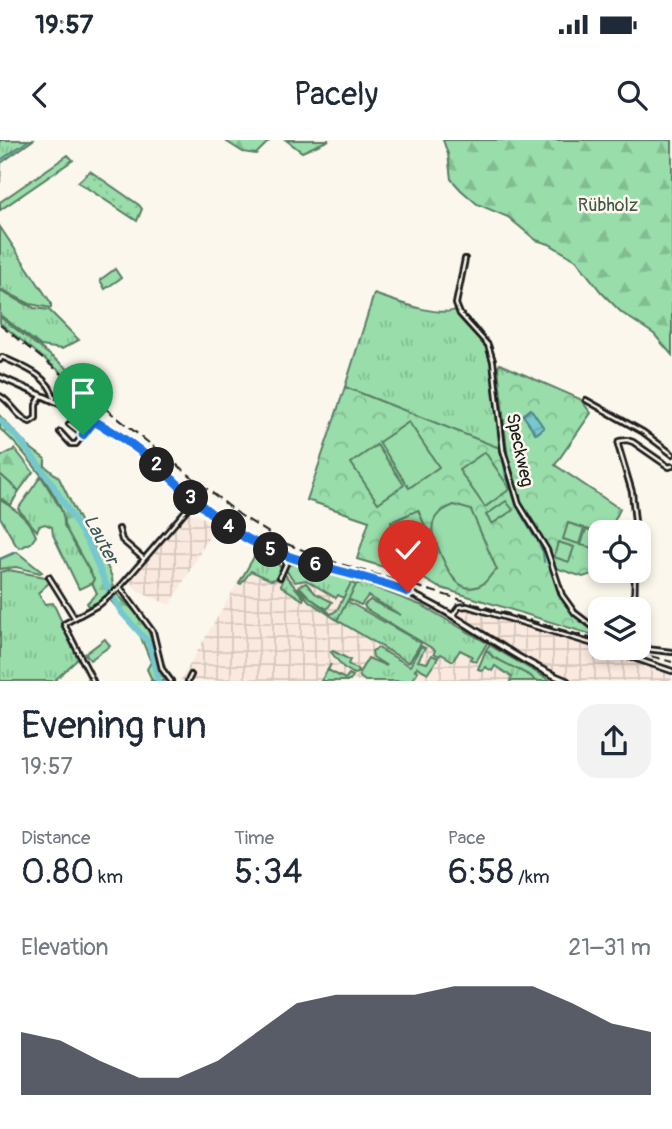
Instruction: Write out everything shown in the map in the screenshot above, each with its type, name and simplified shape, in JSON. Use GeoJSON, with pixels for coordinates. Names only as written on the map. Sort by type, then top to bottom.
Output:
{"type":"FeatureCollection","features":[{"type":"Feature","properties":{"kind":"main road"},"geometry":{"type":"LineString","coordinates":[[0,377],[94,421],[137,448],[194,501],[223,524],[248,539],[289,557],[395,587],[452,615],[520,657],[564,680]]}},
{"type":"Feature","properties":{"kind":"street","name":"Speckweg"},"geometry":{"type":"LineString","coordinates":[[465,259],[456,299],[457,309],[488,345],[493,361],[503,450],[519,504],[547,550],[562,595],[575,613],[588,623]]}},
{"type":"Feature","properties":{"kind":"street"},"geometry":{"type":"LineString","coordinates":[[0,360],[2,357],[34,373],[46,382],[54,398]]}},
{"type":"Feature","properties":{"kind":"street"},"geometry":{"type":"LineString","coordinates":[[0,396],[6,399],[18,415],[30,422],[36,418],[36,405],[41,396]]}},
{"type":"Feature","properties":{"kind":"street"},"geometry":{"type":"LineString","coordinates":[[586,400],[643,432],[672,454]]}},
{"type":"Feature","properties":{"kind":"street"},"geometry":{"type":"LineString","coordinates":[[60,432],[71,444],[76,444],[94,421]]}},
{"type":"Feature","properties":{"kind":"street"},"geometry":{"type":"LineString","coordinates":[[69,424],[83,435]]}},
{"type":"Feature","properties":{"kind":"street"},"geometry":{"type":"LineString","coordinates":[[635,520],[632,492],[619,441],[633,442],[669,467],[672,466]]}},
{"type":"Feature","properties":{"kind":"street"},"geometry":{"type":"LineString","coordinates":[[93,681],[65,625],[116,591],[194,501]]}},
{"type":"Feature","properties":{"kind":"street"},"geometry":{"type":"LineString","coordinates":[[119,529],[122,540],[144,559]]}},
{"type":"Feature","properties":{"kind":"street"},"geometry":{"type":"LineString","coordinates":[[279,577],[289,557]]}},
{"type":"Feature","properties":{"kind":"street"},"geometry":{"type":"LineString","coordinates":[[49,577],[75,618]]}},
{"type":"Feature","properties":{"kind":"street"},"geometry":{"type":"LineString","coordinates":[[120,587],[153,632],[162,669],[165,677],[171,681]]}},
{"type":"Feature","properties":{"kind":"street"},"geometry":{"type":"LineString","coordinates":[[452,615],[459,607],[467,606],[588,643]]}},
{"type":"Feature","properties":{"kind":"street"},"geometry":{"type":"LineString","coordinates":[[651,650],[672,652]]}},
{"type":"Feature","properties":{"kind":"street"},"geometry":{"type":"LineString","coordinates":[[640,660],[672,671]]}},
{"type":"Feature","properties":{"kind":"street"},"geometry":{"type":"LineString","coordinates":[[188,681],[191,675]]}},
{"type":"Feature","properties":{"kind":"shaded area"},"geometry":{"type":"Polygon","coordinates":[[[188,512],[216,525],[170,605],[139,592],[129,580],[188,512]]]}},
{"type":"Feature","properties":{"kind":"shaded area"},"geometry":{"type":"Polygon","coordinates":[[[258,548],[307,571],[355,583],[446,619],[456,605],[473,604],[588,640],[588,660],[651,660],[672,666],[672,681],[180,681],[258,548]]]}},
{"type":"Feature","properties":{"kind":"green space"},"geometry":{"type":"Polygon","coordinates":[[[0,140],[33,140],[1,163],[0,183],[0,140]]]}},
{"type":"Feature","properties":{"kind":"green space"},"geometry":{"type":"Polygon","coordinates":[[[224,140],[270,140],[256,154],[243,152],[224,140]]]}},
{"type":"Feature","properties":{"kind":"green space"},"geometry":{"type":"Polygon","coordinates":[[[286,140],[329,140],[302,152],[286,140]]]}},
{"type":"Feature","properties":{"kind":"green space","name":"Rübholz"},"geometry":{"type":"Polygon","coordinates":[[[443,140],[672,140],[672,355],[654,334],[622,313],[576,260],[549,244],[536,240],[508,217],[477,204],[461,190],[451,179],[443,140]]]}},
{"type":"Feature","properties":{"kind":"green space"},"geometry":{"type":"Polygon","coordinates":[[[68,155],[73,160],[0,210],[0,202],[68,155]]]}},
{"type":"Feature","properties":{"kind":"green space"},"geometry":{"type":"Polygon","coordinates":[[[90,171],[139,205],[142,209],[137,221],[78,182],[90,171]]]}},
{"type":"Feature","properties":{"kind":"green space"},"geometry":{"type":"Polygon","coordinates":[[[0,227],[51,303],[51,308],[30,304],[0,289],[0,227]]]}},
{"type":"Feature","properties":{"kind":"green space"},"geometry":{"type":"Polygon","coordinates":[[[115,269],[121,278],[105,289],[100,280],[115,269]]]}},
{"type":"Feature","properties":{"kind":"green space"},"geometry":{"type":"Polygon","coordinates":[[[0,291],[34,308],[49,310],[79,340],[62,349],[41,346],[0,315],[0,291]]]}},
{"type":"Feature","properties":{"kind":"green space"},"geometry":{"type":"Polygon","coordinates":[[[374,294],[428,310],[440,312],[457,309],[488,345],[493,361],[503,450],[345,387],[374,294]]]}},
{"type":"Feature","properties":{"kind":"green space"},"geometry":{"type":"Polygon","coordinates":[[[0,317],[72,372],[73,377],[68,378],[0,323],[0,317]]]}},
{"type":"Feature","properties":{"kind":"green space"},"geometry":{"type":"Polygon","coordinates":[[[500,364],[580,399],[591,413],[555,465],[620,509],[615,520],[588,520],[588,575],[583,577],[550,566],[562,598],[573,613],[588,626],[588,634],[357,559],[369,521],[307,500],[345,387],[507,451],[498,367],[500,364]]]}},
{"type":"Feature","properties":{"kind":"green space"},"geometry":{"type":"Polygon","coordinates":[[[0,416],[28,446],[45,459],[45,466],[59,478],[83,527],[107,566],[112,577],[113,590],[138,615],[148,630],[165,681],[150,681],[152,680],[147,669],[151,662],[140,635],[107,596],[90,608],[87,603],[97,593],[92,583],[94,579],[64,525],[58,502],[29,460],[0,429],[0,416]]]}},
{"type":"Feature","properties":{"kind":"green space"},"geometry":{"type":"Polygon","coordinates":[[[409,422],[439,467],[409,488],[379,442],[409,422]]]}},
{"type":"Feature","properties":{"kind":"green space"},"geometry":{"type":"Polygon","coordinates":[[[377,445],[404,485],[378,503],[351,463],[377,445]]]}},
{"type":"Feature","properties":{"kind":"green space"},"geometry":{"type":"Polygon","coordinates":[[[15,449],[33,472],[19,491],[0,474],[0,457],[15,449]]]}},
{"type":"Feature","properties":{"kind":"green space"},"geometry":{"type":"Polygon","coordinates":[[[485,452],[510,489],[485,507],[459,470],[485,452]]]}},
{"type":"Feature","properties":{"kind":"green space"},"geometry":{"type":"Polygon","coordinates":[[[0,474],[19,491],[11,505],[0,498],[0,474]]]}},
{"type":"Feature","properties":{"kind":"green space"},"geometry":{"type":"Polygon","coordinates":[[[41,476],[65,516],[64,525],[94,579],[92,583],[79,589],[53,535],[52,527],[45,524],[39,526],[37,531],[18,509],[41,476]]]}},
{"type":"Feature","properties":{"kind":"green space"},"geometry":{"type":"Polygon","coordinates":[[[0,500],[30,524],[36,536],[31,543],[20,548],[16,545],[0,517],[0,500]]]}},
{"type":"Feature","properties":{"kind":"green space"},"geometry":{"type":"Polygon","coordinates":[[[506,501],[513,510],[492,524],[486,515],[506,501]]]}},
{"type":"Feature","properties":{"kind":"green space"},"geometry":{"type":"Polygon","coordinates":[[[454,505],[471,510],[497,570],[484,583],[471,588],[456,581],[449,572],[433,535],[434,520],[454,505]]]}},
{"type":"Feature","properties":{"kind":"green space"},"geometry":{"type":"Polygon","coordinates":[[[418,510],[437,553],[410,565],[391,522],[418,510]]]}},
{"type":"Feature","properties":{"kind":"green space"},"geometry":{"type":"Polygon","coordinates":[[[568,523],[584,528],[579,544],[563,539],[568,523]]]}},
{"type":"Feature","properties":{"kind":"green space"},"geometry":{"type":"Polygon","coordinates":[[[586,529],[588,530],[588,547],[581,545],[586,529]]]}},
{"type":"Feature","properties":{"kind":"green space"},"geometry":{"type":"Polygon","coordinates":[[[558,542],[574,547],[569,562],[554,557],[558,542]]]}},
{"type":"Feature","properties":{"kind":"green space"},"geometry":{"type":"Polygon","coordinates":[[[258,550],[273,557],[281,568],[276,579],[271,580],[251,571],[241,584],[239,583],[258,550]]]}},
{"type":"Feature","properties":{"kind":"green space"},"geometry":{"type":"Polygon","coordinates":[[[17,552],[42,572],[16,567],[0,569],[0,559],[17,552]]]}},
{"type":"Feature","properties":{"kind":"green space"},"geometry":{"type":"Polygon","coordinates":[[[295,564],[358,581],[358,584],[363,583],[423,606],[487,643],[476,662],[470,659],[472,656],[460,650],[453,661],[441,654],[439,656],[434,653],[435,650],[366,609],[364,605],[370,600],[401,615],[368,596],[361,605],[348,599],[355,585],[351,584],[344,598],[338,595],[336,598],[306,580],[295,582],[286,570],[288,565],[295,564]]]}},
{"type":"Feature","properties":{"kind":"green space"},"geometry":{"type":"Polygon","coordinates":[[[9,570],[45,577],[50,582],[38,593],[45,604],[53,603],[79,658],[54,681],[0,681],[0,572],[9,570]]]}},
{"type":"Feature","properties":{"kind":"green space"},"geometry":{"type":"Polygon","coordinates":[[[285,575],[303,600],[281,586],[282,577],[285,575]]]}},
{"type":"Feature","properties":{"kind":"green space"},"geometry":{"type":"Polygon","coordinates":[[[306,583],[315,593],[332,602],[327,609],[311,599],[299,586],[306,583]]]}},
{"type":"Feature","properties":{"kind":"green space"},"geometry":{"type":"Polygon","coordinates":[[[351,583],[356,585],[337,620],[309,601],[297,587],[331,614],[337,610],[351,583]]]}},
{"type":"Feature","properties":{"kind":"green space"},"geometry":{"type":"Polygon","coordinates":[[[347,601],[421,643],[410,661],[337,620],[347,601]]]}},
{"type":"Feature","properties":{"kind":"green space"},"geometry":{"type":"Polygon","coordinates":[[[105,639],[110,646],[90,660],[85,654],[105,639]]]}},
{"type":"Feature","properties":{"kind":"green space"},"geometry":{"type":"Polygon","coordinates":[[[489,645],[551,681],[535,681],[531,676],[493,657],[486,650],[489,645]]]}},
{"type":"Feature","properties":{"kind":"green space"},"geometry":{"type":"Polygon","coordinates":[[[421,646],[425,648],[418,661],[427,663],[432,655],[438,658],[428,673],[417,667],[415,670],[418,671],[412,681],[365,681],[360,677],[359,673],[368,658],[387,666],[373,657],[372,651],[378,648],[410,666],[421,646]]]}},
{"type":"Feature","properties":{"kind":"green space"},"geometry":{"type":"Polygon","coordinates":[[[486,650],[493,657],[531,676],[535,681],[510,681],[512,677],[495,666],[492,671],[485,667],[483,671],[478,669],[486,650]]]}},
{"type":"Feature","properties":{"kind":"green space"},"geometry":{"type":"Polygon","coordinates":[[[331,652],[350,660],[348,664],[358,670],[357,673],[354,674],[343,667],[331,652]]]}},
{"type":"Feature","properties":{"kind":"green space"},"geometry":{"type":"Polygon","coordinates":[[[331,664],[328,670],[345,679],[349,674],[353,676],[350,681],[321,681],[331,664]]]}},
{"type":"Feature","properties":{"kind":"water"},"geometry":{"type":"Polygon","coordinates":[[[531,409],[544,428],[536,434],[523,415],[531,409]]]}},
{"type":"Feature","properties":{"kind":"waterway"},"geometry":{"type":"LineString","coordinates":[[2,159],[29,140]]}},
{"type":"Feature","properties":{"kind":"waterway"},"geometry":{"type":"LineString","coordinates":[[464,314],[472,322]]}},
{"type":"Feature","properties":{"kind":"waterway"},"geometry":{"type":"LineString","coordinates":[[474,324],[477,328]]}},
{"type":"Feature","properties":{"kind":"waterway"},"geometry":{"type":"LineString","coordinates":[[479,329],[484,336]]}},
{"type":"Feature","properties":{"kind":"waterway"},"geometry":{"type":"LineString","coordinates":[[485,338],[489,344]]}},
{"type":"Feature","properties":{"kind":"waterway"},"geometry":{"type":"LineString","coordinates":[[490,346],[492,350]]}},
{"type":"Feature","properties":{"kind":"waterway"},"geometry":{"type":"LineString","coordinates":[[493,352],[494,357]]}},
{"type":"Feature","properties":{"kind":"waterway","name":"Lauter"},"geometry":{"type":"LineString","coordinates":[[0,420],[21,441],[50,480],[89,545],[122,613],[149,643],[158,681]]}},
{"type":"Feature","properties":{"kind":"waterway"},"geometry":{"type":"LineString","coordinates":[[502,452],[506,477],[513,491]]}},
{"type":"Feature","properties":{"kind":"waterway"},"geometry":{"type":"LineString","coordinates":[[513,494],[535,538]]}},
{"type":"Feature","properties":{"kind":"waterway"},"geometry":{"type":"LineString","coordinates":[[538,542],[544,562]]}},
{"type":"Feature","properties":{"kind":"waterway"},"geometry":{"type":"LineString","coordinates":[[0,559],[15,552]]}},
{"type":"Feature","properties":{"kind":"railway"},"geometry":{"type":"LineString","coordinates":[[0,325],[240,515],[287,544],[334,562],[588,637]]}},
{"type":"Feature","properties":{"kind":"railway"},"geometry":{"type":"LineString","coordinates":[[651,656],[672,662]]}},
{"type":"Feature","properties":{"kind":"route"},"geometry":{"type":"LineString","coordinates":[[83,435],[94,421],[114,432],[137,448],[194,501],[223,524],[248,539],[301,561],[408,592]]}}]}
